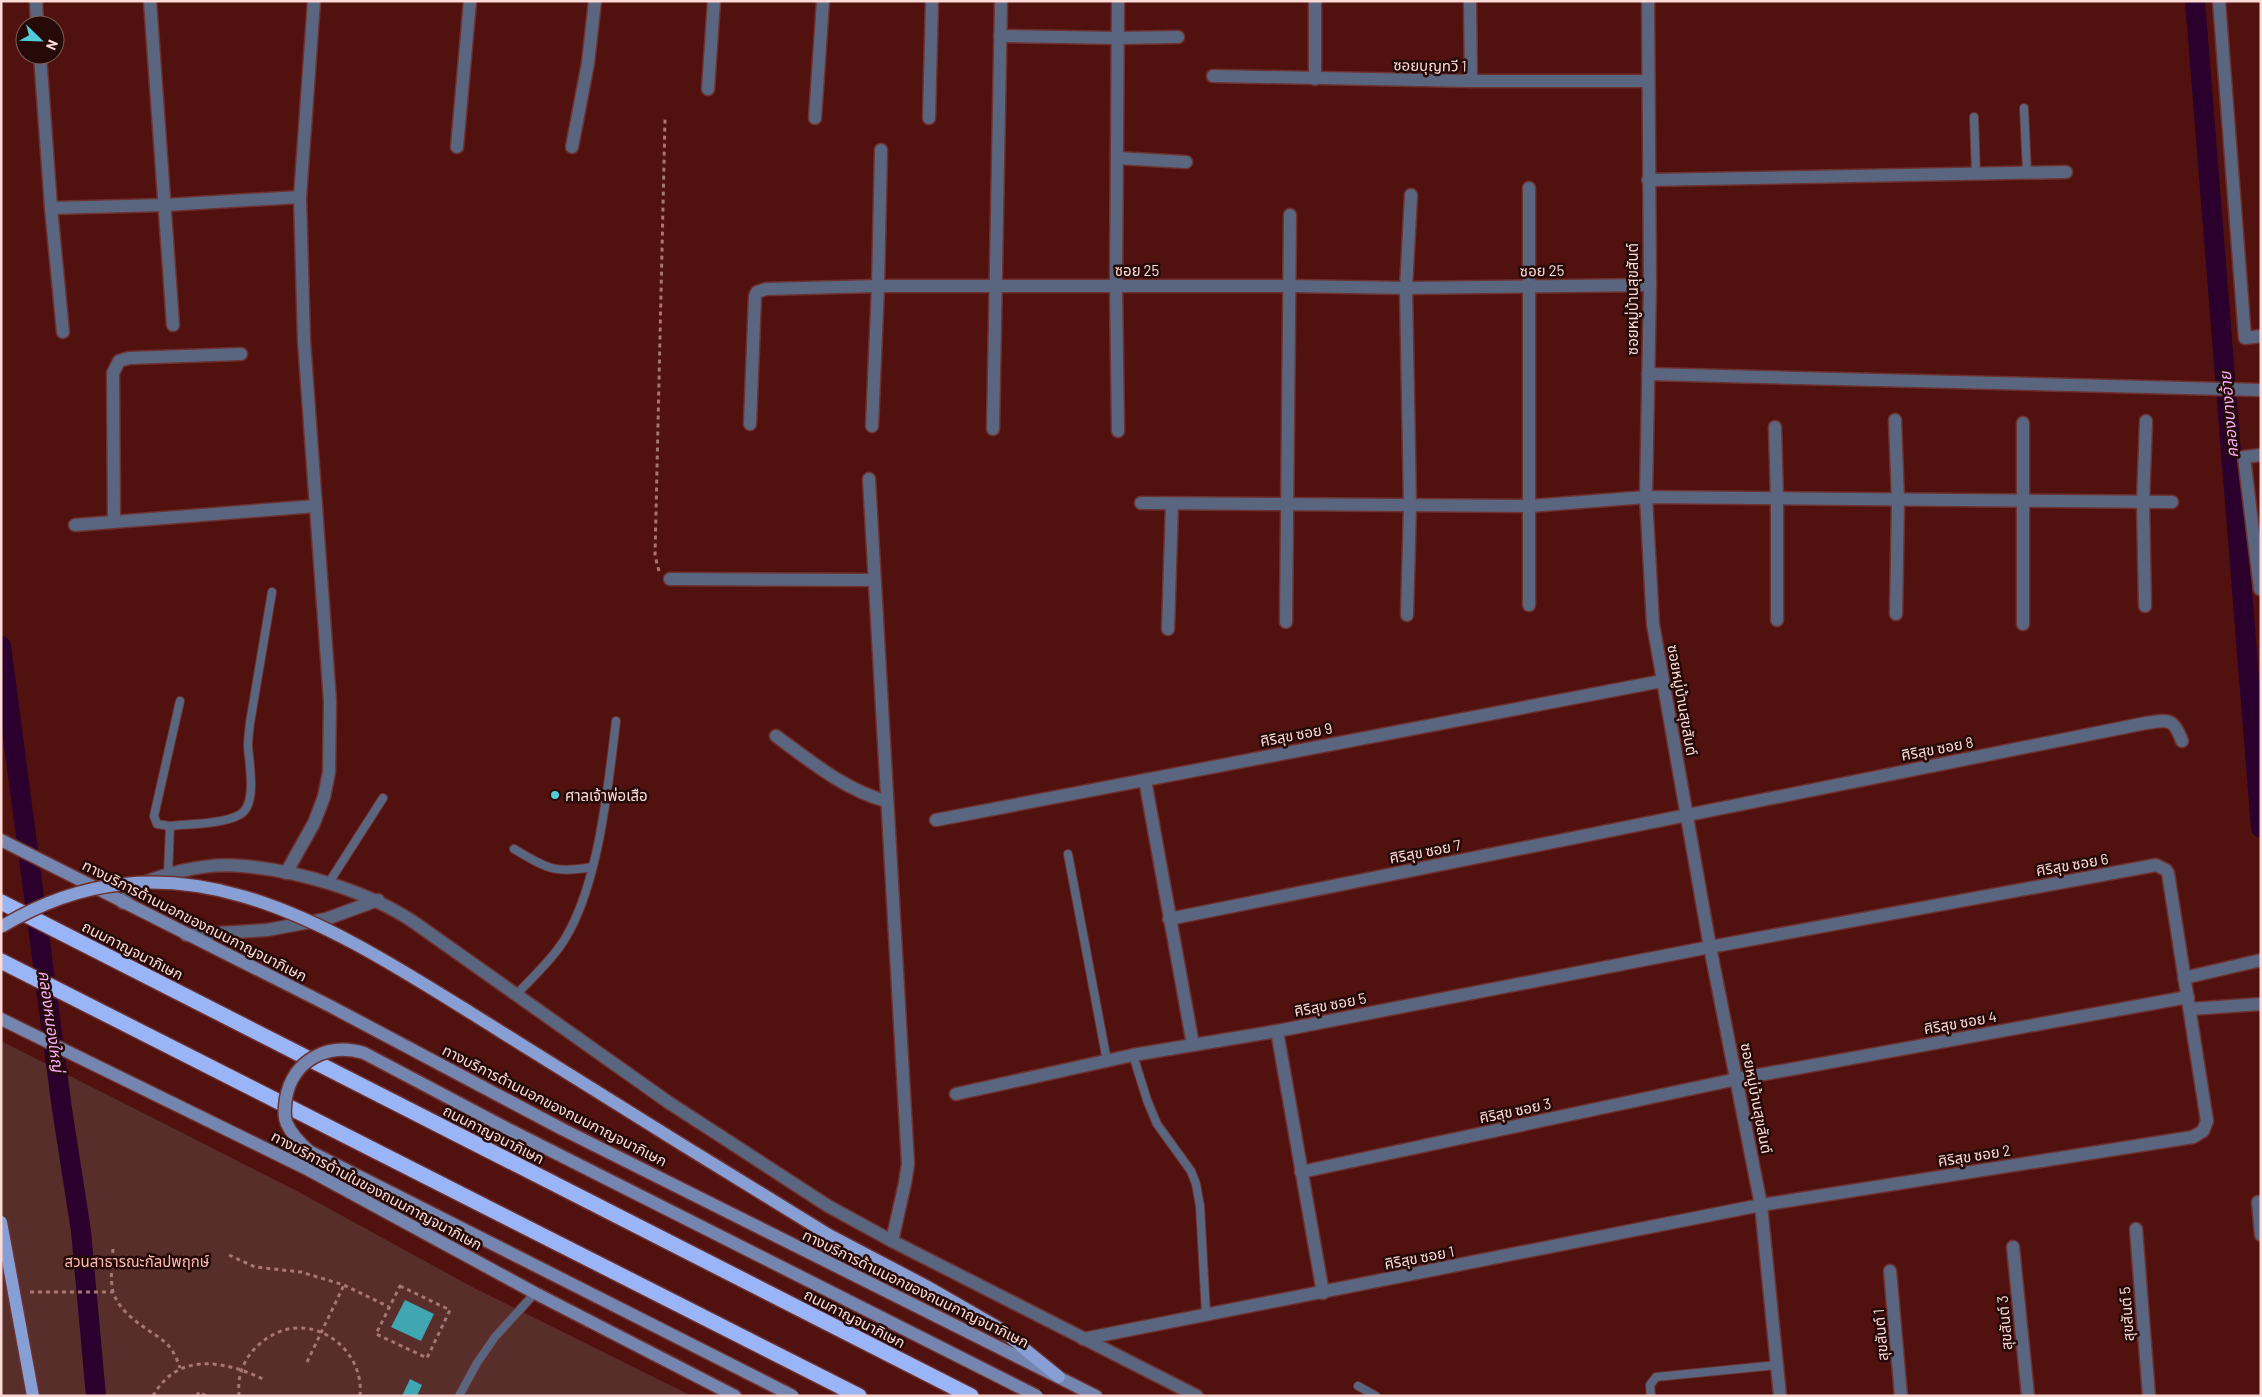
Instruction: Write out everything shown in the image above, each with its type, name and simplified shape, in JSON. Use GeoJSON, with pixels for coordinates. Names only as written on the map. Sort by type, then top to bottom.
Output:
{"type":"FeatureCollection","features":[{"type":"Feature","properties":{"kind":"highway","name":"ถนนกาญจนาภิเษก"},"geometry":{"type":"LineString","coordinates":[[1,902],[971,1396]]}},
{"type":"Feature","properties":{"kind":"highway"},"geometry":{"type":"LineString","coordinates":[[1,961],[859,1396]]}},
{"type":"Feature","properties":{"kind":"main road","name":"ทางบริการด้านนอกของถนนกาญจนาภิเษก"},"geometry":{"type":"LineString","coordinates":[[1,840],[330,1006],[580,1137],[1096,1396]]}},
{"type":"Feature","properties":{"kind":"main road"},"geometry":{"type":"LineString","coordinates":[[1,927],[18,917],[59,899],[103,886],[144,882],[218,889],[265,903],[338,933],[394,965],[829,1235],[926,1286],[998,1328],[1059,1378]]}},
{"type":"Feature","properties":{"kind":"main road","name":"ทางบริการด้านในของถนนกาญจนาภิเษก"},"geometry":{"type":"LineString","coordinates":[[1,1019],[305,1168],[535,1293],[735,1396]]}},
{"type":"Feature","properties":{"kind":"main road"},"geometry":{"type":"LineString","coordinates":[[793,1396],[314,1155],[297,1141],[286,1123],[284,1108],[288,1086],[298,1070],[305,1062],[320,1053],[342,1048],[364,1053],[506,1128],[1037,1396]]}},
{"type":"Feature","properties":{"kind":"main road"},"geometry":{"type":"LineString","coordinates":[[1,1222],[33,1396]]}},
{"type":"Feature","properties":{"kind":"street"},"geometry":{"type":"LineString","coordinates":[[36,1],[37,15]]}},
{"type":"Feature","properties":{"kind":"street"},"geometry":{"type":"LineString","coordinates":[[150,1],[173,324]]}},
{"type":"Feature","properties":{"kind":"street"},"geometry":{"type":"LineString","coordinates":[[286,873],[314,823],[324,797],[329,772],[330,701],[304,341],[300,196],[314,1]]}},
{"type":"Feature","properties":{"kind":"street"},"geometry":{"type":"LineString","coordinates":[[457,146],[470,1]]}},
{"type":"Feature","properties":{"kind":"street"},"geometry":{"type":"LineString","coordinates":[[572,147],[588,63],[595,1]]}},
{"type":"Feature","properties":{"kind":"street"},"geometry":{"type":"LineString","coordinates":[[708,89],[714,1]]}},
{"type":"Feature","properties":{"kind":"street"},"geometry":{"type":"LineString","coordinates":[[815,118],[823,1]]}},
{"type":"Feature","properties":{"kind":"street"},"geometry":{"type":"LineString","coordinates":[[929,118],[932,1]]}},
{"type":"Feature","properties":{"kind":"street"},"geometry":{"type":"LineString","coordinates":[[992,429],[1001,1]]}},
{"type":"Feature","properties":{"kind":"street"},"geometry":{"type":"LineString","coordinates":[[1118,1],[1116,286],[1118,431]]}},
{"type":"Feature","properties":{"kind":"street"},"geometry":{"type":"LineString","coordinates":[[1314,1],[1315,79]]}},
{"type":"Feature","properties":{"kind":"street"},"geometry":{"type":"LineString","coordinates":[[1470,1],[1471,82]]}},
{"type":"Feature","properties":{"kind":"street","name":"ซอยหมู่บ้านสุขสันต์"},"geometry":{"type":"LineString","coordinates":[[1648,1],[1650,285],[1646,498],[1653,624],[1710,947],[1761,1205],[1780,1396]]}},
{"type":"Feature","properties":{"kind":"street"},"geometry":{"type":"LineString","coordinates":[[2219,1],[2245,338],[2261,336]]}},
{"type":"Feature","properties":{"kind":"street"},"geometry":{"type":"LineString","coordinates":[[1000,36],[1178,37]]}},
{"type":"Feature","properties":{"kind":"street"},"geometry":{"type":"LineString","coordinates":[[41,65],[51,208],[63,332]]}},
{"type":"Feature","properties":{"kind":"street","name":"ซอยบุญทวี 1"},"geometry":{"type":"LineString","coordinates":[[1213,76],[1471,82],[1648,81]]}},
{"type":"Feature","properties":{"kind":"street"},"geometry":{"type":"LineString","coordinates":[[872,426],[881,150]]}},
{"type":"Feature","properties":{"kind":"street"},"geometry":{"type":"LineString","coordinates":[[1117,158],[1186,162]]}},
{"type":"Feature","properties":{"kind":"street"},"geometry":{"type":"LineString","coordinates":[[1648,180],[2066,172]]}},
{"type":"Feature","properties":{"kind":"street"},"geometry":{"type":"LineString","coordinates":[[1529,188],[1530,605]]}},
{"type":"Feature","properties":{"kind":"street"},"geometry":{"type":"LineString","coordinates":[[1407,615],[1410,506],[1406,288],[1411,195]]}},
{"type":"Feature","properties":{"kind":"street"},"geometry":{"type":"LineString","coordinates":[[51,208],[165,205],[300,196]]}},
{"type":"Feature","properties":{"kind":"street"},"geometry":{"type":"LineString","coordinates":[[1286,622],[1290,215]]}},
{"type":"Feature","properties":{"kind":"street","name":"ซอย 25"},"geometry":{"type":"LineString","coordinates":[[750,424],[756,292],[766,289],[878,286],[1289,286],[1406,288],[1650,285]]}},
{"type":"Feature","properties":{"kind":"street"},"geometry":{"type":"LineString","coordinates":[[114,522],[113,372],[119,361],[129,358],[241,354]]}},
{"type":"Feature","properties":{"kind":"street"},"geometry":{"type":"LineString","coordinates":[[1648,374],[2261,390]]}},
{"type":"Feature","properties":{"kind":"street"},"geometry":{"type":"LineString","coordinates":[[1895,420],[1898,501],[1896,614]]}},
{"type":"Feature","properties":{"kind":"street"},"geometry":{"type":"LineString","coordinates":[[2145,606],[2144,502],[2146,421]]}},
{"type":"Feature","properties":{"kind":"street"},"geometry":{"type":"LineString","coordinates":[[2023,423],[2023,624]]}},
{"type":"Feature","properties":{"kind":"street"},"geometry":{"type":"LineString","coordinates":[[1774,427],[1777,500],[1777,620]]}},
{"type":"Feature","properties":{"kind":"street"},"geometry":{"type":"LineString","coordinates":[[2260,589],[2244,458],[2261,455]]}},
{"type":"Feature","properties":{"kind":"street"},"geometry":{"type":"LineString","coordinates":[[869,479],[873,580],[908,1164],[906,1183],[892,1241]]}},
{"type":"Feature","properties":{"kind":"street"},"geometry":{"type":"LineString","coordinates":[[1141,503],[1530,506],[1646,498],[2172,502]]}},
{"type":"Feature","properties":{"kind":"street"},"geometry":{"type":"LineString","coordinates":[[1168,629],[1172,504]]}},
{"type":"Feature","properties":{"kind":"street"},"geometry":{"type":"LineString","coordinates":[[74,526],[316,506]]}},
{"type":"Feature","properties":{"kind":"street"},"geometry":{"type":"LineString","coordinates":[[670,579],[873,580]]}},
{"type":"Feature","properties":{"kind":"street","name":"ศิริสุข ซอย 9"},"geometry":{"type":"LineString","coordinates":[[936,820],[1662,681]]}},
{"type":"Feature","properties":{"kind":"street","name":"ศิริสุข ซอย 8"},"geometry":{"type":"LineString","coordinates":[[1688,815],[2146,723],[2166,720],[2173,722],[2177,726],[2182,740]]}},
{"type":"Feature","properties":{"kind":"street"},"geometry":{"type":"LineString","coordinates":[[776,736],[820,768],[857,791],[886,801]]}},
{"type":"Feature","properties":{"kind":"street"},"geometry":{"type":"LineString","coordinates":[[1145,780],[1193,1045]]}},
{"type":"Feature","properties":{"kind":"street","name":"ศิริสุข ซอย 7"},"geometry":{"type":"LineString","coordinates":[[1169,919],[1688,815]]}},
{"type":"Feature","properties":{"kind":"street"},"geometry":{"type":"LineString","coordinates":[[123,903],[132,887],[168,874],[199,868],[242,866],[286,873],[378,900],[415,923],[676,1107],[828,1206],[892,1241],[1197,1396]]}},
{"type":"Feature","properties":{"kind":"street","name":"ศิริสุข ซอย 6"},"geometry":{"type":"LineString","coordinates":[[1710,947],[2156,866],[2166,870],[2168,874],[2207,1121],[2203,1131],[2193,1137]]}},
{"type":"Feature","properties":{"kind":"street"},"geometry":{"type":"LineString","coordinates":[[186,935],[268,930],[326,919],[378,900]]}},
{"type":"Feature","properties":{"kind":"street","name":"ศิริสุข ซอย 5"},"geometry":{"type":"LineString","coordinates":[[956,1094],[1107,1061],[1277,1031],[1710,947]]}},
{"type":"Feature","properties":{"kind":"street"},"geometry":{"type":"LineString","coordinates":[[2184,978],[2261,960]]}},
{"type":"Feature","properties":{"kind":"street","name":"ศิริสุข ซอย 4"},"geometry":{"type":"LineString","coordinates":[[1737,1079],[2189,1003],[2234,1006],[2261,1004]]}},
{"type":"Feature","properties":{"kind":"street"},"geometry":{"type":"LineString","coordinates":[[1277,1031],[1323,1293]]}},
{"type":"Feature","properties":{"kind":"street","name":"ศิริสุข ซอย 3"},"geometry":{"type":"LineString","coordinates":[[1301,1172],[1737,1079]]}},
{"type":"Feature","properties":{"kind":"street","name":"ศิริสุข ซอย 2"},"geometry":{"type":"LineString","coordinates":[[1761,1205],[2193,1137]]}},
{"type":"Feature","properties":{"kind":"street"},"geometry":{"type":"LineString","coordinates":[[2258,1202],[2261,1235]]}},
{"type":"Feature","properties":{"kind":"street","name":"ศิริสุข ซอย 1"},"geometry":{"type":"LineString","coordinates":[[1083,1339],[1761,1205]]}},
{"type":"Feature","properties":{"kind":"street","name":"สุขสันต์ 5"},"geometry":{"type":"LineString","coordinates":[[2136,1229],[2149,1396]]}},
{"type":"Feature","properties":{"kind":"street","name":"สุขสันต์ 3"},"geometry":{"type":"LineString","coordinates":[[2013,1247],[2028,1396]]}},
{"type":"Feature","properties":{"kind":"street","name":"สุขสันต์ 1"},"geometry":{"type":"LineString","coordinates":[[1890,1271],[1901,1396]]}},
{"type":"Feature","properties":{"kind":"lane"},"geometry":{"type":"LineString","coordinates":[[2024,108],[2027,173]]}},
{"type":"Feature","properties":{"kind":"lane"},"geometry":{"type":"LineString","coordinates":[[1974,117],[1976,174]]}},
{"type":"Feature","properties":{"kind":"lane"},"geometry":{"type":"LineString","coordinates":[[180,701],[154,816],[156,824],[170,826],[228,819],[240,815],[246,809],[251,790],[248,744],[250,723],[272,592]]}},
{"type":"Feature","properties":{"kind":"lane"},"geometry":{"type":"LineString","coordinates":[[516,995],[558,950],[569,931],[582,900],[592,867],[606,806],[616,721]]}},
{"type":"Feature","properties":{"kind":"lane"},"geometry":{"type":"LineString","coordinates":[[328,884],[383,798]]}},
{"type":"Feature","properties":{"kind":"lane"},"geometry":{"type":"LineString","coordinates":[[168,874],[170,826]]}},
{"type":"Feature","properties":{"kind":"lane"},"geometry":{"type":"LineString","coordinates":[[514,849],[546,867],[559,871],[592,867]]}},
{"type":"Feature","properties":{"kind":"lane"},"geometry":{"type":"LineString","coordinates":[[1068,854],[1107,1061]]}},
{"type":"Feature","properties":{"kind":"lane"},"geometry":{"type":"LineString","coordinates":[[1133,1056],[1157,1124],[1191,1171],[1196,1184],[1200,1206],[1206,1314]]}},
{"type":"Feature","properties":{"kind":"lane"},"geometry":{"type":"LineString","coordinates":[[459,1396],[477,1363],[495,1337],[535,1293]]}},
{"type":"Feature","properties":{"kind":"lane"},"geometry":{"type":"LineString","coordinates":[[1651,1396],[1650,1385],[1656,1377],[1777,1365]]}},
{"type":"Feature","properties":{"kind":"lane"},"geometry":{"type":"LineString","coordinates":[[1358,1386],[1376,1396]]}},
{"type":"Feature","properties":{"kind":"path"},"geometry":{"type":"LineString","coordinates":[[665,120],[655,556],[660,573],[670,579]]}},
{"type":"Feature","properties":{"kind":"path"},"geometry":{"type":"LineString","coordinates":[[113,1249],[114,1292],[125,1310],[140,1326],[166,1343],[175,1354],[180,1368]]}},
{"type":"Feature","properties":{"kind":"path"},"geometry":{"type":"LineString","coordinates":[[228,1255],[255,1267],[301,1272],[344,1286],[389,1307]]}},
{"type":"Feature","properties":{"kind":"path"},"geometry":{"type":"LineString","coordinates":[[307,1362],[344,1286]]}},
{"type":"Feature","properties":{"kind":"path"},"geometry":{"type":"LineString","coordinates":[[400,1286],[450,1310],[427,1358],[376,1334],[389,1307],[400,1286]]}},
{"type":"Feature","properties":{"kind":"path"},"geometry":{"type":"LineString","coordinates":[[54,1293],[114,1292]]}},
{"type":"Feature","properties":{"kind":"path"},"geometry":{"type":"LineString","coordinates":[[239,1396],[239,1377],[252,1351],[276,1333],[298,1328],[320,1333],[344,1346],[354,1360],[362,1387],[360,1396]]}},
{"type":"Feature","properties":{"kind":"path"},"geometry":{"type":"LineString","coordinates":[[154,1396],[158,1387],[180,1368],[216,1363],[242,1369],[263,1379]]}},
{"type":"Feature","properties":{"kind":"path"},"geometry":{"type":"LineString","coordinates":[[197,1396],[199,1392],[206,1396]]}},
{"type":"Feature","properties":{"kind":"green space","name":"สวนสาธารณะกัลปพฤกษ์"},"geometry":{"type":"Polygon","coordinates":[[[1,1041],[297,1191],[474,1288],[692,1396],[1,1396],[1,1041]]]}},
{"type":"Feature","properties":{"kind":"building"},"geometry":{"type":"Polygon","coordinates":[[[405,1300],[434,1314],[421,1341],[391,1327],[405,1300]]]}},
{"type":"Feature","properties":{"kind":"building"},"geometry":{"type":"Polygon","coordinates":[[[410,1379],[422,1385],[417,1396],[402,1396],[410,1379]]]}},
{"type":"Feature","properties":{"kind":"waterway","name":"คลองบางอ้าย"},"geometry":{"type":"LineString","coordinates":[[2195,1],[2261,828]]}},
{"type":"Feature","properties":{"kind":"waterway","name":"คลองหนองใหญ่"},"geometry":{"type":"LineString","coordinates":[[1,646],[62,1109],[81,1231],[96,1396]]}},
{"type":"Feature","properties":{"kind":"place","name":"ศาลเจ้าพ่อเสือ"},"geometry":{"type":"Point","coordinates":[555,795]}}]}
